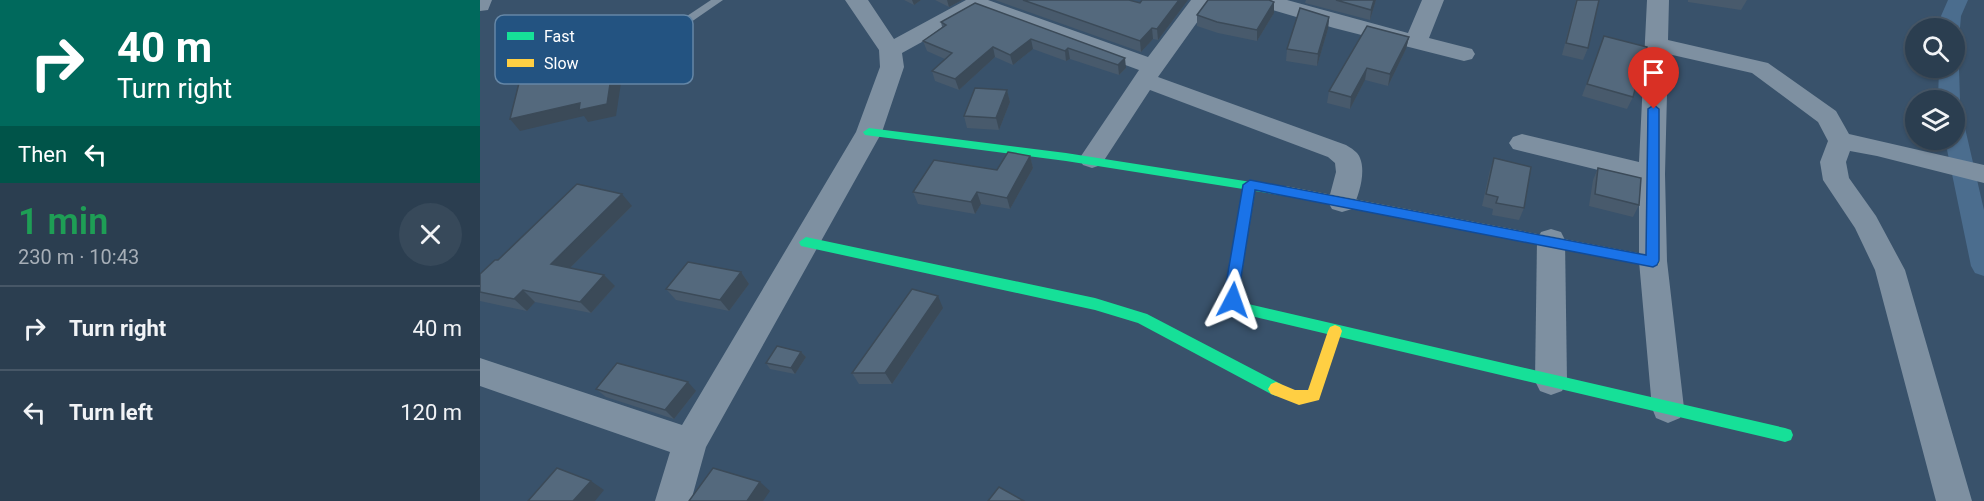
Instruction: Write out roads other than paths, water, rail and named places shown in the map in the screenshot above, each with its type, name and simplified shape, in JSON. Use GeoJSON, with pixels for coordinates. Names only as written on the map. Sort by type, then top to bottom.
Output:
{"type":"FeatureCollection","features":[{"type":"Feature","properties":{"kind":"street"},"geometry":{"type":"LineString","coordinates":[[480,5],[481,0]]}},
{"type":"Feature","properties":{"kind":"street"},"geometry":{"type":"LineString","coordinates":[[673,501],[690,444],[869,132],[892,67],[890,50],[863,7],[856,0]]}},
{"type":"Feature","properties":{"kind":"street"},"geometry":{"type":"LineString","coordinates":[[1092,159],[1202,0]]}},
{"type":"Feature","properties":{"kind":"street"},"geometry":{"type":"LineString","coordinates":[[1264,0],[1464,54]]}},
{"type":"Feature","properties":{"kind":"street"},"geometry":{"type":"LineString","coordinates":[[1416,42],[1433,0]]}},
{"type":"Feature","properties":{"kind":"street"},"geometry":{"type":"LineString","coordinates":[[1658,0],[1652,174],[1653,261],[1668,408]]}},
{"type":"Feature","properties":{"kind":"street"},"geometry":{"type":"LineString","coordinates":[[890,50],[979,2],[1149,74],[1256,123],[1337,151],[1348,159],[1349,172],[1342,202]]}},
{"type":"Feature","properties":{"kind":"street"},"geometry":{"type":"LineString","coordinates":[[1655,44],[1760,68],[1827,117],[1841,141]]}},
{"type":"Feature","properties":{"kind":"street"},"geometry":{"type":"LineString","coordinates":[[869,132],[1092,159],[1250,185],[1653,261]]}},
{"type":"Feature","properties":{"kind":"street"},"geometry":{"type":"LineString","coordinates":[[1841,141],[1877,147],[1984,174]]}},
{"type":"Feature","properties":{"kind":"street"},"geometry":{"type":"LineString","coordinates":[[1841,141],[1833,162],[1836,180],[1866,223],[1890,270],[1954,501]]}},
{"type":"Feature","properties":{"kind":"street"},"geometry":{"type":"LineString","coordinates":[[1522,143],[1652,174]]}},
{"type":"Feature","properties":{"kind":"street"},"geometry":{"type":"LineString","coordinates":[[1250,185],[1232,290],[1233,300],[1239,308],[1785,435]]}},
{"type":"Feature","properties":{"kind":"street"},"geometry":{"type":"LineString","coordinates":[[1551,240],[1551,381]]}},
{"type":"Feature","properties":{"kind":"street"},"geometry":{"type":"LineString","coordinates":[[806,242],[1095,304],[1142,318],[1294,398],[1302,399],[1314,395],[1335,331]]}},
{"type":"Feature","properties":{"kind":"street"},"geometry":{"type":"LineString","coordinates":[[480,372],[690,444]]}},
{"type":"Feature","properties":{"kind":"lane"},"geometry":{"type":"LineString","coordinates":[[693,17],[718,0]]}},
{"type":"Feature","properties":{"kind":"waterway"},"geometry":{"type":"LineString","coordinates":[[1951,18],[1958,0]]}},
{"type":"Feature","properties":{"kind":"waterway"},"geometry":{"type":"LineString","coordinates":[[1949,78],[1949,90]]}},
{"type":"Feature","properties":{"kind":"waterway"},"geometry":{"type":"LineString","coordinates":[[1959,150],[1984,266]]}}]}
